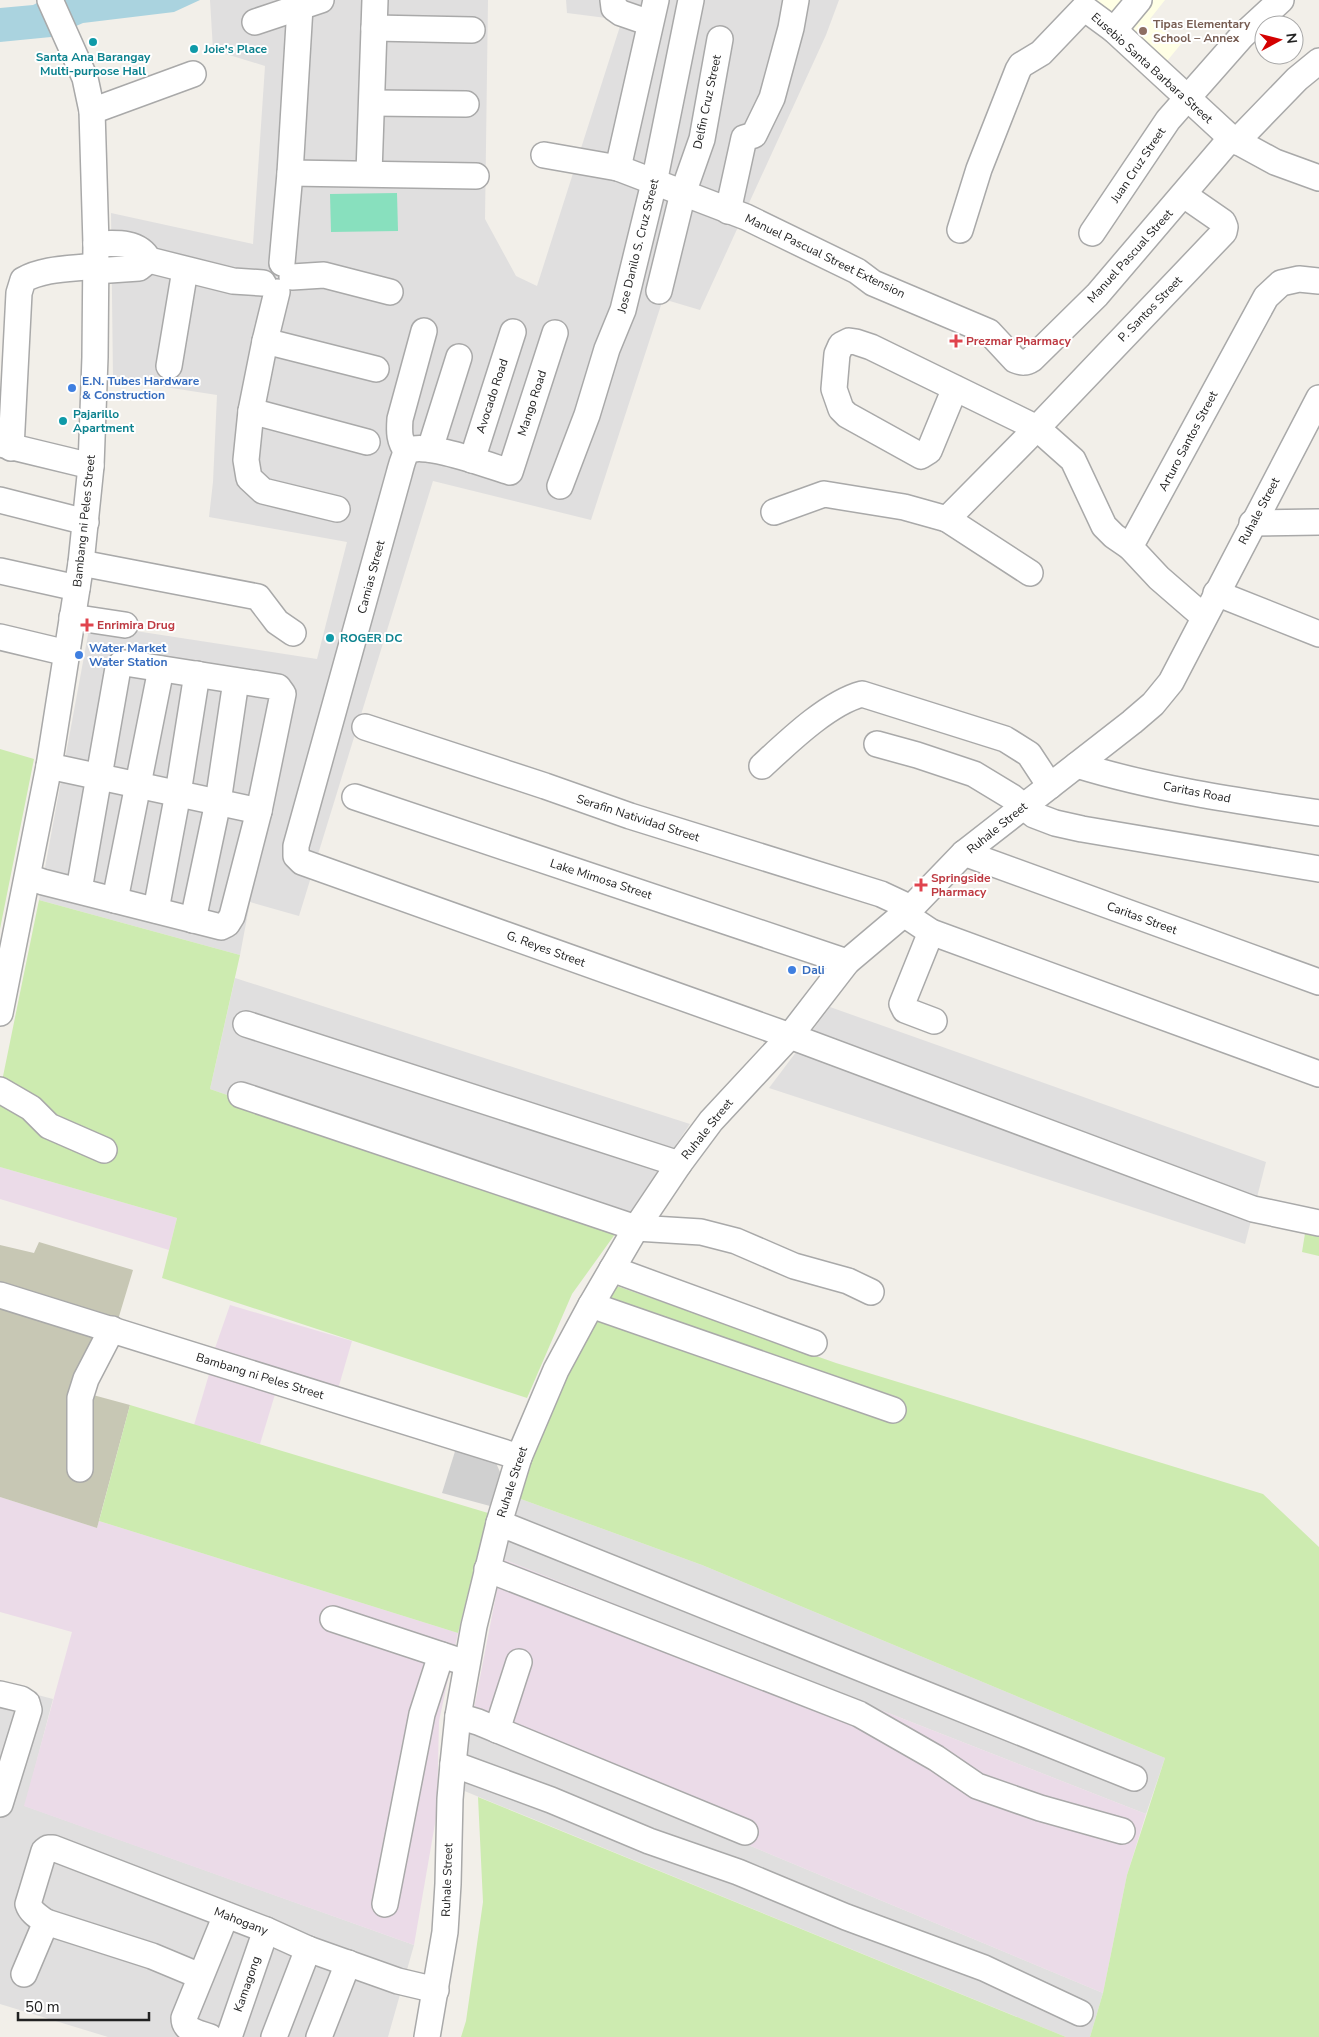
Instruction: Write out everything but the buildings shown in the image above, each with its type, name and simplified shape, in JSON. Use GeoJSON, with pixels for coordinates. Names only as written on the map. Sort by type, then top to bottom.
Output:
{"type":"FeatureCollection","features":[{"type":"Feature","properties":{"kind":"street","name":"Bambang ni Peles Street"},"geometry":{"type":"LineString","coordinates":[[0,1013],[8,930],[28,877],[49,766],[81,562],[91,466],[96,261],[92,110],[85,78],[50,0]]}},
{"type":"Feature","properties":{"kind":"street"},"geometry":{"type":"LineString","coordinates":[[369,173],[375,0]]}},
{"type":"Feature","properties":{"kind":"street"},"geometry":{"type":"LineString","coordinates":[[613,0],[614,8],[621,13],[653,12],[618,168]]}},
{"type":"Feature","properties":{"kind":"street","name":"Jose Danilo S. Cruz Street"},"geometry":{"type":"LineString","coordinates":[[560,486],[623,310],[654,183],[691,0]]}},
{"type":"Feature","properties":{"kind":"street"},"geometry":{"type":"LineString","coordinates":[[728,211],[744,138],[754,135],[772,98],[791,28],[796,0]]}},
{"type":"Feature","properties":{"kind":"street"},"geometry":{"type":"LineString","coordinates":[[1114,30],[1139,0]]}},
{"type":"Feature","properties":{"kind":"street","name":"Juan Cruz Street"},"geometry":{"type":"LineString","coordinates":[[1092,233],[1168,120],[1242,36],[1282,0]]}},
{"type":"Feature","properties":{"kind":"street"},"geometry":{"type":"LineString","coordinates":[[255,22],[311,3],[279,279],[251,411],[246,460],[249,478],[263,491],[337,509]]}},
{"type":"Feature","properties":{"kind":"street","name":"Eusebio Santa Barbara Street"},"geometry":{"type":"LineString","coordinates":[[960,230],[978,169],[1021,65],[1037,57],[1084,8],[1114,30],[1234,140],[1275,162],[1319,178]]}},
{"type":"Feature","properties":{"kind":"street"},"geometry":{"type":"LineString","coordinates":[[374,28],[472,30]]}},
{"type":"Feature","properties":{"kind":"street","name":"Delfin Cruz Street"},"geometry":{"type":"LineString","coordinates":[[660,291],[683,193],[702,139],[720,39]]}},
{"type":"Feature","properties":{"kind":"street","name":"Manuel Pascual Street"},"geometry":{"type":"LineString","coordinates":[[1021,362],[1032,359],[1097,295],[1234,140],[1297,79],[1319,61]]}},
{"type":"Feature","properties":{"kind":"street"},"geometry":{"type":"LineString","coordinates":[[92,110],[193,74]]}},
{"type":"Feature","properties":{"kind":"street"},"geometry":{"type":"LineString","coordinates":[[372,103],[466,104]]}},
{"type":"Feature","properties":{"kind":"street","name":"Manuel Pascual Street Extension"},"geometry":{"type":"LineString","coordinates":[[544,154],[618,168],[746,218],[848,267],[874,283],[976,325],[989,332],[1015,360],[1021,362]]}},
{"type":"Feature","properties":{"kind":"street"},"geometry":{"type":"LineString","coordinates":[[290,173],[476,176]]}},
{"type":"Feature","properties":{"kind":"street","name":"P. Santos Street"},"geometry":{"type":"LineString","coordinates":[[946,519],[1037,428],[1224,232],[1223,222],[1184,195]]}},
{"type":"Feature","properties":{"kind":"street"},"geometry":{"type":"LineString","coordinates":[[120,268],[121,244]]}},
{"type":"Feature","properties":{"kind":"street"},"geometry":{"type":"LineString","coordinates":[[91,466],[5,446],[19,293],[23,280],[35,274],[96,261],[121,244],[137,247],[145,252],[149,260],[233,281],[324,276],[390,292]]}},
{"type":"Feature","properties":{"kind":"street"},"geometry":{"type":"LineString","coordinates":[[96,261],[120,268],[139,268],[149,260]]}},
{"type":"Feature","properties":{"kind":"street"},"geometry":{"type":"LineString","coordinates":[[169,366],[185,270]]}},
{"type":"Feature","properties":{"kind":"street","name":"Arturo Santos Street"},"geometry":{"type":"LineString","coordinates":[[1130,547],[1266,297],[1281,283],[1299,279],[1319,281]]}},
{"type":"Feature","properties":{"kind":"street"},"geometry":{"type":"LineString","coordinates":[[424,331],[400,419],[399,432],[402,444],[419,450],[472,460]]}},
{"type":"Feature","properties":{"kind":"street","name":"Avocado Road"},"geometry":{"type":"LineString","coordinates":[[472,460],[513,332]]}},
{"type":"Feature","properties":{"kind":"street","name":"Mango Road"},"geometry":{"type":"LineString","coordinates":[[472,460],[510,472],[554,333]]}},
{"type":"Feature","properties":{"kind":"street"},"geometry":{"type":"LineString","coordinates":[[265,341],[376,369]]}},
{"type":"Feature","properties":{"kind":"street"},"geometry":{"type":"LineString","coordinates":[[955,388],[930,451],[921,456],[847,415],[841,409],[834,389],[837,354],[841,345],[856,342],[955,388],[1037,428],[1074,460],[1104,526],[1130,547],[1158,578],[1204,617]]}},
{"type":"Feature","properties":{"kind":"street","name":"Camias Street"},"geometry":{"type":"LineString","coordinates":[[302,862],[296,856],[296,846],[399,474],[419,450],[459,357]]}},
{"type":"Feature","properties":{"kind":"street","name":"Ruhale Street"},"geometry":{"type":"LineString","coordinates":[[427,2037],[445,1932],[450,1799],[458,1716],[467,1662],[487,1569],[520,1457],[556,1370],[591,1305],[636,1228],[679,1164],[711,1121],[790,1036],[847,962],[907,911],[964,853],[1153,704],[1171,682],[1252,523],[1319,398]]}},
{"type":"Feature","properties":{"kind":"street"},"geometry":{"type":"LineString","coordinates":[[251,411],[367,442]]}},
{"type":"Feature","properties":{"kind":"street"},"geometry":{"type":"LineString","coordinates":[[774,512],[824,494],[904,507],[946,519],[1030,573]]}},
{"type":"Feature","properties":{"kind":"street"},"geometry":{"type":"LineString","coordinates":[[0,500],[86,522]]}},
{"type":"Feature","properties":{"kind":"street"},"geometry":{"type":"LineString","coordinates":[[1252,523],[1319,522]]}},
{"type":"Feature","properties":{"kind":"street"},"geometry":{"type":"LineString","coordinates":[[81,562],[258,597],[277,622],[294,633]]}},
{"type":"Feature","properties":{"kind":"street"},"geometry":{"type":"LineString","coordinates":[[0,571],[77,588]]}},
{"type":"Feature","properties":{"kind":"street"},"geometry":{"type":"LineString","coordinates":[[1216,593],[1319,634]]}},
{"type":"Feature","properties":{"kind":"street"},"geometry":{"type":"LineString","coordinates":[[72,617],[126,626]]}},
{"type":"Feature","properties":{"kind":"street"},"geometry":{"type":"LineString","coordinates":[[0,637],[67,652]]}},
{"type":"Feature","properties":{"kind":"street"},"geometry":{"type":"LineString","coordinates":[[28,877],[220,927],[227,924],[232,916],[259,810],[283,694],[278,688],[197,674],[125,663],[121,664],[118,668],[79,890]]}},
{"type":"Feature","properties":{"kind":"street"},"geometry":{"type":"LineString","coordinates":[[115,900],[162,669]]}},
{"type":"Feature","properties":{"kind":"street"},"geometry":{"type":"LineString","coordinates":[[156,910],[178,793],[197,674]]}},
{"type":"Feature","properties":{"kind":"street"},"geometry":{"type":"LineString","coordinates":[[193,920],[218,802],[236,681]]}},
{"type":"Feature","properties":{"kind":"street"},"geometry":{"type":"LineString","coordinates":[[762,766],[792,738],[838,704],[848,698],[862,694],[1005,739],[1029,754],[1050,786]]}},
{"type":"Feature","properties":{"kind":"street","name":"Serafin Natividad Street"},"geometry":{"type":"LineString","coordinates":[[365,727],[630,816],[881,894],[907,911],[931,932],[1319,1074]]}},
{"type":"Feature","properties":{"kind":"street"},"geometry":{"type":"LineString","coordinates":[[877,744],[948,764],[974,774],[995,785],[1041,818],[1082,829],[1319,869]]}},
{"type":"Feature","properties":{"kind":"street","name":"Caritas Road"},"geometry":{"type":"LineString","coordinates":[[1077,765],[1110,775],[1253,803],[1319,813]]}},
{"type":"Feature","properties":{"kind":"street"},"geometry":{"type":"LineString","coordinates":[[49,766],[259,810]]}},
{"type":"Feature","properties":{"kind":"street","name":"Lake Mimosa Street"},"geometry":{"type":"LineString","coordinates":[[355,797],[847,962]]}},
{"type":"Feature","properties":{"kind":"street","name":"Caritas Street"},"geometry":{"type":"LineString","coordinates":[[964,853],[1319,982]]}},
{"type":"Feature","properties":{"kind":"street","name":"G. Reyes Street"},"geometry":{"type":"LineString","coordinates":[[302,862],[790,1036],[1254,1209],[1319,1223]]}},
{"type":"Feature","properties":{"kind":"street"},"geometry":{"type":"LineString","coordinates":[[931,932],[902,1004],[905,1010],[934,1021]]}},
{"type":"Feature","properties":{"kind":"street"},"geometry":{"type":"LineString","coordinates":[[246,1024],[679,1164]]}},
{"type":"Feature","properties":{"kind":"street"},"geometry":{"type":"LineString","coordinates":[[0,1090],[31,1108],[49,1126],[104,1150]]}},
{"type":"Feature","properties":{"kind":"street"},"geometry":{"type":"LineString","coordinates":[[241,1095],[636,1228],[701,1232],[736,1241],[794,1266],[848,1281],[871,1292]]}},
{"type":"Feature","properties":{"kind":"street"},"geometry":{"type":"LineString","coordinates":[[612,1269],[814,1344]]}},
{"type":"Feature","properties":{"kind":"street","name":"Bambang ni Peles Street"},"geometry":{"type":"LineString","coordinates":[[0,1295],[520,1457]]}},
{"type":"Feature","properties":{"kind":"street"},"geometry":{"type":"LineString","coordinates":[[591,1305],[893,1410]]}},
{"type":"Feature","properties":{"kind":"street"},"geometry":{"type":"LineString","coordinates":[[80,1469],[80,1398],[86,1379],[112,1329]]}},
{"type":"Feature","properties":{"kind":"street"},"geometry":{"type":"LineString","coordinates":[[499,1523],[1134,1778]]}},
{"type":"Feature","properties":{"kind":"street"},"geometry":{"type":"LineString","coordinates":[[487,1569],[859,1714],[936,1758],[977,1786],[1040,1808],[1122,1831]]}},
{"type":"Feature","properties":{"kind":"street"},"geometry":{"type":"LineString","coordinates":[[333,1619],[467,1662]]}},
{"type":"Feature","properties":{"kind":"street"},"geometry":{"type":"LineString","coordinates":[[385,1904],[422,1714],[441,1655]]}},
{"type":"Feature","properties":{"kind":"street"},"geometry":{"type":"LineString","coordinates":[[496,1730],[519,1662]]}},
{"type":"Feature","properties":{"kind":"street"},"geometry":{"type":"LineString","coordinates":[[0,1694],[21,1699],[27,1703],[29,1710],[0,1804]]}},
{"type":"Feature","properties":{"kind":"street"},"geometry":{"type":"LineString","coordinates":[[458,1716],[478,1722],[745,1832]]}},
{"type":"Feature","properties":{"kind":"street"},"geometry":{"type":"LineString","coordinates":[[453,1764],[552,1800],[650,1841],[738,1872],[846,1917],[984,1968],[1080,2013]]}},
{"type":"Feature","properties":{"kind":"street","name":"Mahogany"},"geometry":{"type":"LineString","coordinates":[[46,1922],[30,1910],[28,1904],[44,1852],[48,1848],[53,1848],[266,1930],[348,1964],[398,1981],[436,1990]]}},
{"type":"Feature","properties":{"kind":"street"},"geometry":{"type":"LineString","coordinates":[[210,2037],[188,2029],[184,2022],[200,1976],[226,1915]]}},
{"type":"Feature","properties":{"kind":"street"},"geometry":{"type":"LineString","coordinates":[[24,1974],[46,1922],[152,1956],[200,1976]]}},
{"type":"Feature","properties":{"kind":"street","name":"Kamagong"},"geometry":{"type":"LineString","coordinates":[[229,2037],[266,1930]]}},
{"type":"Feature","properties":{"kind":"street"},"geometry":{"type":"LineString","coordinates":[[274,2037],[308,1949]]}},
{"type":"Feature","properties":{"kind":"street"},"geometry":{"type":"LineString","coordinates":[[319,2037],[348,1964]]}},
{"type":"Feature","properties":{"kind":"shaded area"},"geometry":{"type":"Polygon","coordinates":[[[210,0],[488,0],[485,219],[516,276],[537,286],[622,20],[567,13],[566,0],[839,0],[826,35],[700,310],[663,299],[591,520],[433,481],[299,916],[250,902],[240,955],[39,900],[90,624],[317,659],[347,542],[209,517],[213,482],[217,395],[113,379],[111,213],[253,244],[265,66],[213,50],[210,0]]]}},
{"type":"Feature","properties":{"kind":"shaded area","name":"Tipas Elementary School – Annex"},"geometry":{"type":"Polygon","coordinates":[[[1082,0],[1165,0],[1150,19],[1181,44],[1163,66],[1082,0]]]}},
{"type":"Feature","properties":{"kind":"shaded area"},"geometry":{"type":"Polygon","coordinates":[[[235,978],[690,1124],[618,1230],[210,1089],[235,978]]]}},
{"type":"Feature","properties":{"kind":"shaded area"},"geometry":{"type":"Polygon","coordinates":[[[830,1007],[1266,1162],[1245,1244],[769,1088],[830,1007]]]}},
{"type":"Feature","properties":{"kind":"shaded area"},"geometry":{"type":"Polygon","coordinates":[[[0,1167],[177,1218],[169,1250],[0,1199],[0,1167]]]}},
{"type":"Feature","properties":{"kind":"shaded area"},"geometry":{"type":"Polygon","coordinates":[[[39,1242],[133,1270],[117,1323],[0,1286],[0,1245],[34,1253],[39,1242]]]}},
{"type":"Feature","properties":{"kind":"shaded area"},"geometry":{"type":"Polygon","coordinates":[[[230,1305],[352,1341],[338,1389],[214,1351],[230,1305]]]}},
{"type":"Feature","properties":{"kind":"shaded area"},"geometry":{"type":"Polygon","coordinates":[[[0,1306],[111,1340],[93,1395],[130,1405],[97,1528],[0,1497],[0,1306]]]}},
{"type":"Feature","properties":{"kind":"shaded area"},"geometry":{"type":"Polygon","coordinates":[[[210,1371],[276,1391],[260,1444],[194,1425],[210,1371]]]}},
{"type":"Feature","properties":{"kind":"shaded area"},"geometry":{"type":"Polygon","coordinates":[[[457,1445],[493,1456],[500,1472],[490,1506],[442,1493],[457,1445]]]}},
{"type":"Feature","properties":{"kind":"shaded area"},"geometry":{"type":"Polygon","coordinates":[[[0,1497],[97,1528],[99,1521],[458,1633],[439,1721],[437,1812],[414,1945],[24,1806],[72,1632],[0,1612],[0,1497]]]}},
{"type":"Feature","properties":{"kind":"shaded area"},"geometry":{"type":"Polygon","coordinates":[[[518,1498],[702,1565],[1165,1758],[1146,1814],[503,1559],[518,1498]]]}},
{"type":"Feature","properties":{"kind":"shaded area"},"geometry":{"type":"Polygon","coordinates":[[[503,1559],[1146,1814],[1127,1875],[1103,1993],[470,1729],[503,1559]]]}},
{"type":"Feature","properties":{"kind":"shaded area"},"geometry":{"type":"Polygon","coordinates":[[[0,1685],[53,1699],[25,1806],[414,1945],[388,2037],[108,2037],[0,2004],[0,1685]]]}},
{"type":"Feature","properties":{"kind":"shaded area"},"geometry":{"type":"Polygon","coordinates":[[[470,1729],[1103,1993],[1090,2037],[1066,2037],[462,1790],[470,1729]]]}},
{"type":"Feature","properties":{"kind":"green space"},"geometry":{"type":"Polygon","coordinates":[[[397,193],[398,231],[331,232],[330,194],[397,193]]]}},
{"type":"Feature","properties":{"kind":"green space"},"geometry":{"type":"Polygon","coordinates":[[[0,749],[34,759],[0,929],[0,749]]]}},
{"type":"Feature","properties":{"kind":"green space"},"geometry":{"type":"Polygon","coordinates":[[[39,900],[240,955],[210,1089],[618,1230],[572,1294],[527,1398],[162,1278],[177,1218],[0,1167],[0,1091],[39,900]]]}},
{"type":"Feature","properties":{"kind":"green space"},"geometry":{"type":"Polygon","coordinates":[[[1309,1209],[1319,1211],[1319,1256],[1302,1252],[1309,1209]]]}},
{"type":"Feature","properties":{"kind":"green space"},"geometry":{"type":"Polygon","coordinates":[[[611,1284],[836,1363],[1263,1494],[1319,1547],[1319,2037],[1090,2037],[1103,1993],[1127,1875],[1165,1758],[702,1565],[518,1498],[553,1396],[611,1284]]]}},
{"type":"Feature","properties":{"kind":"green space"},"geometry":{"type":"Polygon","coordinates":[[[130,1405],[488,1513],[458,1633],[99,1521],[130,1405]]]}},
{"type":"Feature","properties":{"kind":"green space"},"geometry":{"type":"Polygon","coordinates":[[[478,1797],[1066,2037],[461,2037],[466,2021],[483,1902],[478,1797]]]}},
{"type":"Feature","properties":{"kind":"water"},"geometry":{"type":"Polygon","coordinates":[[[43,0],[200,0],[174,12],[83,23],[51,37],[0,42],[0,8],[33,5],[43,0]]]}},
{"type":"Feature","properties":{"kind":"place","name":"Tipas Elementary School – Annex"},"geometry":{"type":"Point","coordinates":[1143,31]}},
{"type":"Feature","properties":{"kind":"place","name":"Santa Ana Barangay Multi-purpose Hall"},"geometry":{"type":"Point","coordinates":[93,42]}},
{"type":"Feature","properties":{"kind":"place","name":"Joie's Place"},"geometry":{"type":"Point","coordinates":[194,49]}},
{"type":"Feature","properties":{"kind":"place","name":"Prezmar Pharmacy"},"geometry":{"type":"Point","coordinates":[956,341]}},
{"type":"Feature","properties":{"kind":"place","name":"E.N. Tubes Hardware & Construction"},"geometry":{"type":"Point","coordinates":[72,388]}},
{"type":"Feature","properties":{"kind":"place","name":"Pajarillo Apartment"},"geometry":{"type":"Point","coordinates":[63,421]}},
{"type":"Feature","properties":{"kind":"place","name":"Enrimira Drug"},"geometry":{"type":"Point","coordinates":[87,625]}},
{"type":"Feature","properties":{"kind":"place","name":"ROGER DC"},"geometry":{"type":"Point","coordinates":[330,638]}},
{"type":"Feature","properties":{"kind":"place","name":"Water Market Water Station"},"geometry":{"type":"Point","coordinates":[79,655]}},
{"type":"Feature","properties":{"kind":"place","name":"Springside Pharmacy"},"geometry":{"type":"Point","coordinates":[921,885]}},
{"type":"Feature","properties":{"kind":"place","name":"Dali"},"geometry":{"type":"Point","coordinates":[792,970]}}]}
